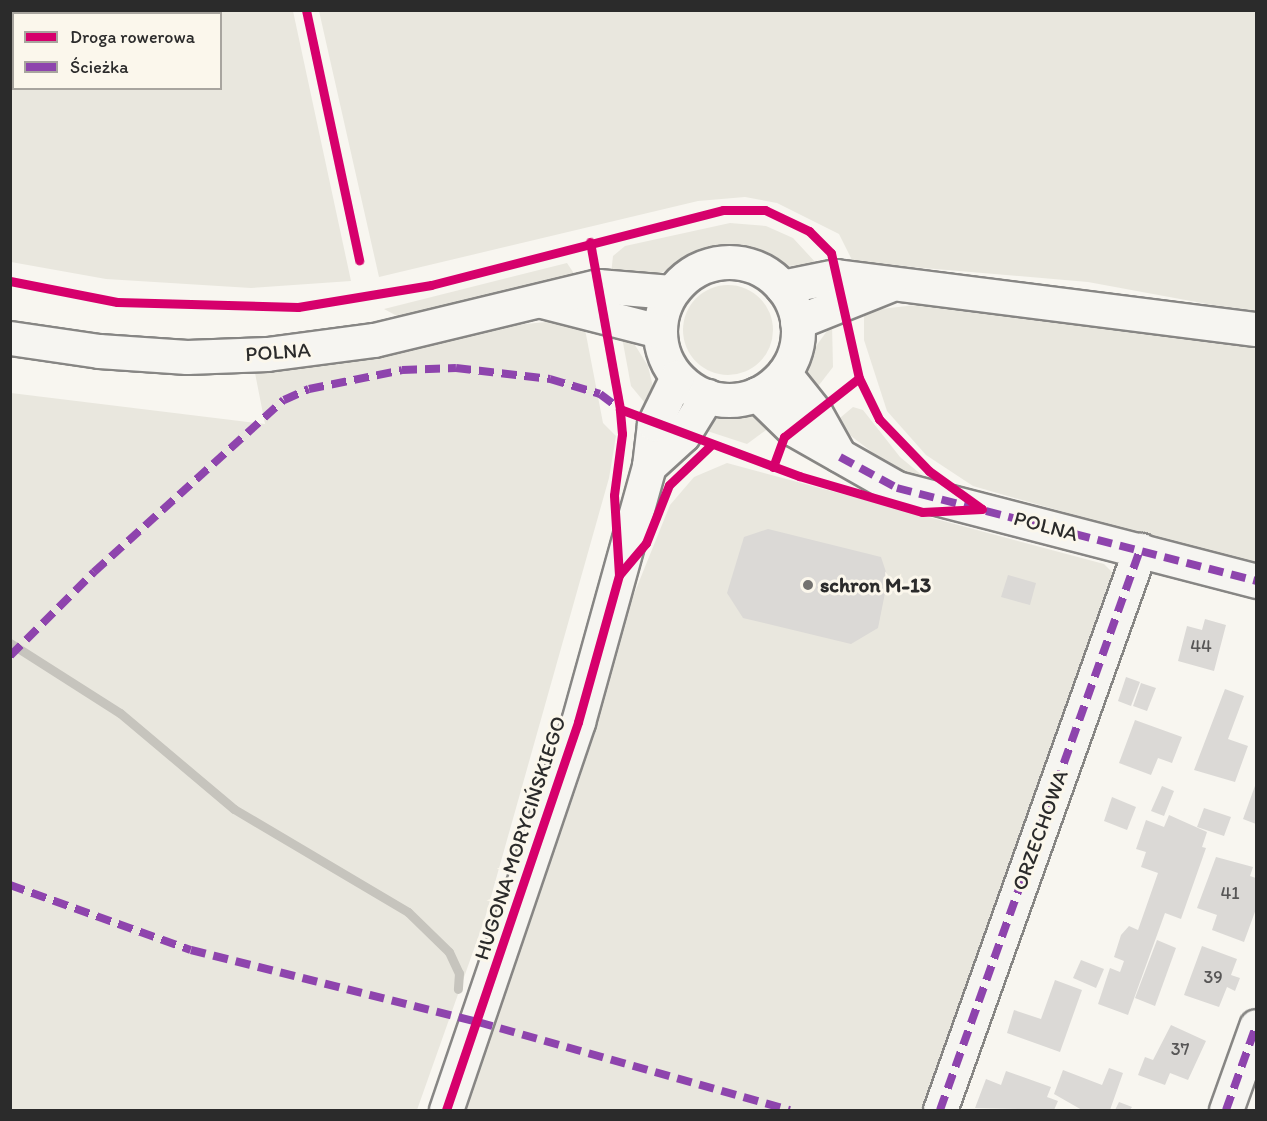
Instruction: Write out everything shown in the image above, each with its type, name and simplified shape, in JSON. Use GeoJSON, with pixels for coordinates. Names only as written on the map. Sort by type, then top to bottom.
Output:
{"type":"FeatureCollection","features":[{"type":"Feature","properties":{"kind":"street"},"geometry":{"type":"LineString","coordinates":[[725,262],[747,264],[782,287],[797,322],[793,357],[784,373],[757,394],[741,399],[707,396],[677,377],[664,355],[659,330],[671,292],[704,266],[725,262]]}},
{"type":"Feature","properties":{"kind":"street"},"geometry":{"type":"LineString","coordinates":[[782,287],[836,276],[1257,329]]}},
{"type":"Feature","properties":{"kind":"street"},"geometry":{"type":"LineString","coordinates":[[797,322],[894,283]]}},
{"type":"Feature","properties":{"kind":"street","name":"POLNA"},"geometry":{"type":"LineString","coordinates":[[10,338],[99,351],[187,357],[267,354],[374,340],[598,286],[671,292]]}},
{"type":"Feature","properties":{"kind":"street","name":"POLNA"},"geometry":{"type":"LineString","coordinates":[[540,300],[659,330]]}},
{"type":"Feature","properties":{"kind":"street"},"geometry":{"type":"LineString","coordinates":[[784,373],[815,412],[840,457]]}},
{"type":"Feature","properties":{"kind":"street","name":"HUGONA MORYCIŃSKIEGO"},"geometry":{"type":"LineString","coordinates":[[446,1110],[578,722],[649,465],[654,424],[677,377]]}},
{"type":"Feature","properties":{"kind":"street","name":"POLNA"},"geometry":{"type":"LineString","coordinates":[[757,394],[793,429],[897,488],[1257,581]]}},
{"type":"Feature","properties":{"kind":"street"},"geometry":{"type":"LineString","coordinates":[[649,465],[683,435],[707,396]]}},
{"type":"Feature","properties":{"kind":"street","name":"ORZECHOWA"},"geometry":{"type":"LineString","coordinates":[[940,1110],[1140,550]]}},
{"type":"Feature","properties":{"kind":"street"},"geometry":{"type":"LineString","coordinates":[[1226,1110],[1257,1026]]}},
{"type":"Feature","properties":{"kind":"shaded area"},"geometry":{"type":"Polygon","coordinates":[[[10,11],[293,11],[351,281],[251,288],[106,279],[11,262],[10,11]]]}},
{"type":"Feature","properties":{"kind":"shaded area"},"geometry":{"type":"Polygon","coordinates":[[[319,11],[1256,11],[1256,313],[1088,282],[853,262],[839,234],[777,203],[745,197],[698,201],[379,277],[319,11]]]}},
{"type":"Feature","properties":{"kind":"shaded area"},"geometry":{"type":"Polygon","coordinates":[[[730,223],[766,226],[793,238],[817,264],[786,266],[751,252],[725,249],[699,253],[655,276],[611,274],[613,256],[625,246],[730,223]]]}},
{"type":"Feature","properties":{"kind":"shaded area"},"geometry":{"type":"Polygon","coordinates":[[[567,263],[575,275],[399,317],[384,309],[567,263]]]}},
{"type":"Feature","properties":{"kind":"shaded area"},"geometry":{"type":"Polygon","coordinates":[[[719,285],[737,285],[753,292],[766,305],[773,321],[773,339],[766,355],[753,368],[737,375],[719,375],[703,368],[690,355],[683,339],[683,321],[690,305],[703,292],[719,285]]]}},
{"type":"Feature","properties":{"kind":"shaded area"},"geometry":{"type":"Polygon","coordinates":[[[924,304],[1256,348],[1256,567],[973,486],[926,455],[887,411],[864,340],[864,311],[924,304]]]}},
{"type":"Feature","properties":{"kind":"shaded area"},"geometry":{"type":"Polygon","coordinates":[[[556,321],[584,324],[603,423],[616,436],[609,478],[485,918],[417,1110],[11,1110],[11,393],[265,424],[255,373],[357,361],[505,326],[556,321]]]}},
{"type":"Feature","properties":{"kind":"shaded area"},"geometry":{"type":"Polygon","coordinates":[[[832,324],[833,367],[816,389],[805,374],[814,349],[832,324]]]}},
{"type":"Feature","properties":{"kind":"shaded area"},"geometry":{"type":"Polygon","coordinates":[[[621,332],[630,337],[648,366],[654,391],[650,409],[631,386],[621,332]]]}},
{"type":"Feature","properties":{"kind":"shaded area"},"geometry":{"type":"Polygon","coordinates":[[[853,407],[863,410],[900,457],[935,486],[889,465],[834,423],[853,407]]]}},
{"type":"Feature","properties":{"kind":"shaded area"},"geometry":{"type":"Polygon","coordinates":[[[737,411],[757,415],[773,425],[747,444],[698,428],[714,417],[737,411]]]}},
{"type":"Feature","properties":{"kind":"shaded area"},"geometry":{"type":"Polygon","coordinates":[[[727,463],[1104,564],[1117,577],[924,1110],[462,1110],[579,781],[628,609],[670,505],[694,477],[727,463]]]}},
{"type":"Feature","properties":{"kind":"building","name":"schron M-13"},"geometry":{"type":"Polygon","coordinates":[[[768,529],[881,557],[888,578],[878,628],[851,644],[743,618],[727,593],[744,537],[768,529]]]}},
{"type":"Feature","properties":{"kind":"building"},"geometry":{"type":"Polygon","coordinates":[[[1008,575],[1036,583],[1030,605],[1001,597],[1008,575]]]}},
{"type":"Feature","properties":{"kind":"building"},"geometry":{"type":"Polygon","coordinates":[[[1205,619],[1226,625],[1214,671],[1178,661],[1187,626],[1202,630],[1205,619]]]}},
{"type":"Feature","properties":{"kind":"building"},"geometry":{"type":"Polygon","coordinates":[[[1126,677],[1140,682],[1131,706],[1118,701],[1126,677]]]}},
{"type":"Feature","properties":{"kind":"building"},"geometry":{"type":"Polygon","coordinates":[[[1141,683],[1156,688],[1147,711],[1133,706],[1141,683]]]}},
{"type":"Feature","properties":{"kind":"building"},"geometry":{"type":"Polygon","coordinates":[[[1225,689],[1244,696],[1228,739],[1248,746],[1235,782],[1194,770],[1225,689]]]}},
{"type":"Feature","properties":{"kind":"building"},"geometry":{"type":"Polygon","coordinates":[[[1135,720],[1182,737],[1172,763],[1158,758],[1151,775],[1119,763],[1135,720]]]}},
{"type":"Feature","properties":{"kind":"building"},"geometry":{"type":"Polygon","coordinates":[[[1256,783],[1256,824],[1243,819],[1256,783]]]}},
{"type":"Feature","properties":{"kind":"building"},"geometry":{"type":"Polygon","coordinates":[[[1162,786],[1174,791],[1164,816],[1151,811],[1162,786]]]}},
{"type":"Feature","properties":{"kind":"building"},"geometry":{"type":"Polygon","coordinates":[[[1112,797],[1136,807],[1127,830],[1104,821],[1112,797]]]}},
{"type":"Feature","properties":{"kind":"building"},"geometry":{"type":"Polygon","coordinates":[[[1204,808],[1231,817],[1224,836],[1197,827],[1204,808]]]}},
{"type":"Feature","properties":{"kind":"building"},"geometry":{"type":"Polygon","coordinates":[[[1169,815],[1207,832],[1202,847],[1206,848],[1181,919],[1165,913],[1128,1015],[1098,1004],[1110,968],[1120,972],[1124,961],[1114,957],[1121,935],[1129,926],[1138,930],[1158,873],[1141,867],[1146,852],[1136,849],[1146,820],[1164,827],[1169,815]]]}},
{"type":"Feature","properties":{"kind":"building"},"geometry":{"type":"Polygon","coordinates":[[[1216,857],[1253,867],[1250,876],[1256,878],[1256,909],[1244,942],[1212,930],[1217,915],[1197,908],[1216,857]]]}},
{"type":"Feature","properties":{"kind":"building"},"geometry":{"type":"Polygon","coordinates":[[[1157,940],[1176,948],[1155,1006],[1135,998],[1157,940]]]}},
{"type":"Feature","properties":{"kind":"building"},"geometry":{"type":"Polygon","coordinates":[[[1202,946],[1237,959],[1231,975],[1240,978],[1235,991],[1227,987],[1219,1007],[1184,995],[1202,946]]]}},
{"type":"Feature","properties":{"kind":"building"},"geometry":{"type":"Polygon","coordinates":[[[1081,960],[1104,969],[1096,988],[1073,978],[1081,960]]]}},
{"type":"Feature","properties":{"kind":"building"},"geometry":{"type":"Polygon","coordinates":[[[1055,980],[1082,990],[1060,1052],[1007,1033],[1014,1010],[1041,1019],[1055,980]]]}},
{"type":"Feature","properties":{"kind":"building"},"geometry":{"type":"Polygon","coordinates":[[[1171,1025],[1206,1041],[1188,1080],[1170,1073],[1165,1085],[1138,1075],[1145,1057],[1153,1060],[1171,1025]]]}},
{"type":"Feature","properties":{"kind":"building"},"geometry":{"type":"Polygon","coordinates":[[[1109,1068],[1123,1073],[1110,1110],[1082,1110],[1054,1094],[1063,1070],[1102,1085],[1109,1068]]]}},
{"type":"Feature","properties":{"kind":"building"},"geometry":{"type":"Polygon","coordinates":[[[1006,1071],[1051,1087],[1047,1097],[1058,1101],[1054,1110],[975,1108],[986,1079],[1001,1085],[1006,1071]]]}},
{"type":"Feature","properties":{"kind":"building"},"geometry":{"type":"Polygon","coordinates":[[[1119,1102],[1132,1107],[1130,1110],[1115,1110],[1119,1102]]]}},
{"type":"Feature","properties":{"kind":"waterway"},"geometry":{"type":"LineString","coordinates":[[10,643],[120,713],[234,809],[408,912],[449,952],[459,973],[458,989]]}},
{"type":"Feature","properties":{"kind":"marked path"},"geometry":{"type":"LineString","coordinates":[[10,656],[94,572],[284,400],[309,389],[402,370],[456,368],[550,379],[600,394],[620,409]]}},
{"type":"Feature","properties":{"kind":"marked path"},"geometry":{"type":"LineString","coordinates":[[840,457],[897,488],[1256,581]]}},
{"type":"Feature","properties":{"kind":"marked path"},"geometry":{"type":"LineString","coordinates":[[940,1110],[1140,550]]}},
{"type":"Feature","properties":{"kind":"marked path"},"geometry":{"type":"LineString","coordinates":[[10,885],[191,950],[478,1022],[790,1110]]}},
{"type":"Feature","properties":{"kind":"marked path"},"geometry":{"type":"LineString","coordinates":[[1226,1110],[1256,1026]]}},
{"type":"Feature","properties":{"kind":"cycle path"},"geometry":{"type":"LineString","coordinates":[[306,10],[359,260]]}},
{"type":"Feature","properties":{"kind":"cycle path"},"geometry":{"type":"LineString","coordinates":[[10,281],[117,302],[298,307],[431,285],[723,210],[765,210],[809,231],[831,253],[859,378],[879,419],[929,471],[982,509]]}},
{"type":"Feature","properties":{"kind":"cycle path"},"geometry":{"type":"LineString","coordinates":[[590,242],[620,409],[799,476],[922,512],[982,509]]}},
{"type":"Feature","properties":{"kind":"cycle path"},"geometry":{"type":"LineString","coordinates":[[773,467],[784,437],[859,378]]}},
{"type":"Feature","properties":{"kind":"cycle path"},"geometry":{"type":"LineString","coordinates":[[446,1110],[578,722],[619,575],[614,495],[622,434],[620,409]]}},
{"type":"Feature","properties":{"kind":"cycle path"},"geometry":{"type":"LineString","coordinates":[[619,575],[646,543],[669,485],[711,445]]}},
{"type":"Feature","properties":{"kind":"place","name":"schron M-13"},"geometry":{"type":"Point","coordinates":[808,585]}}]}
